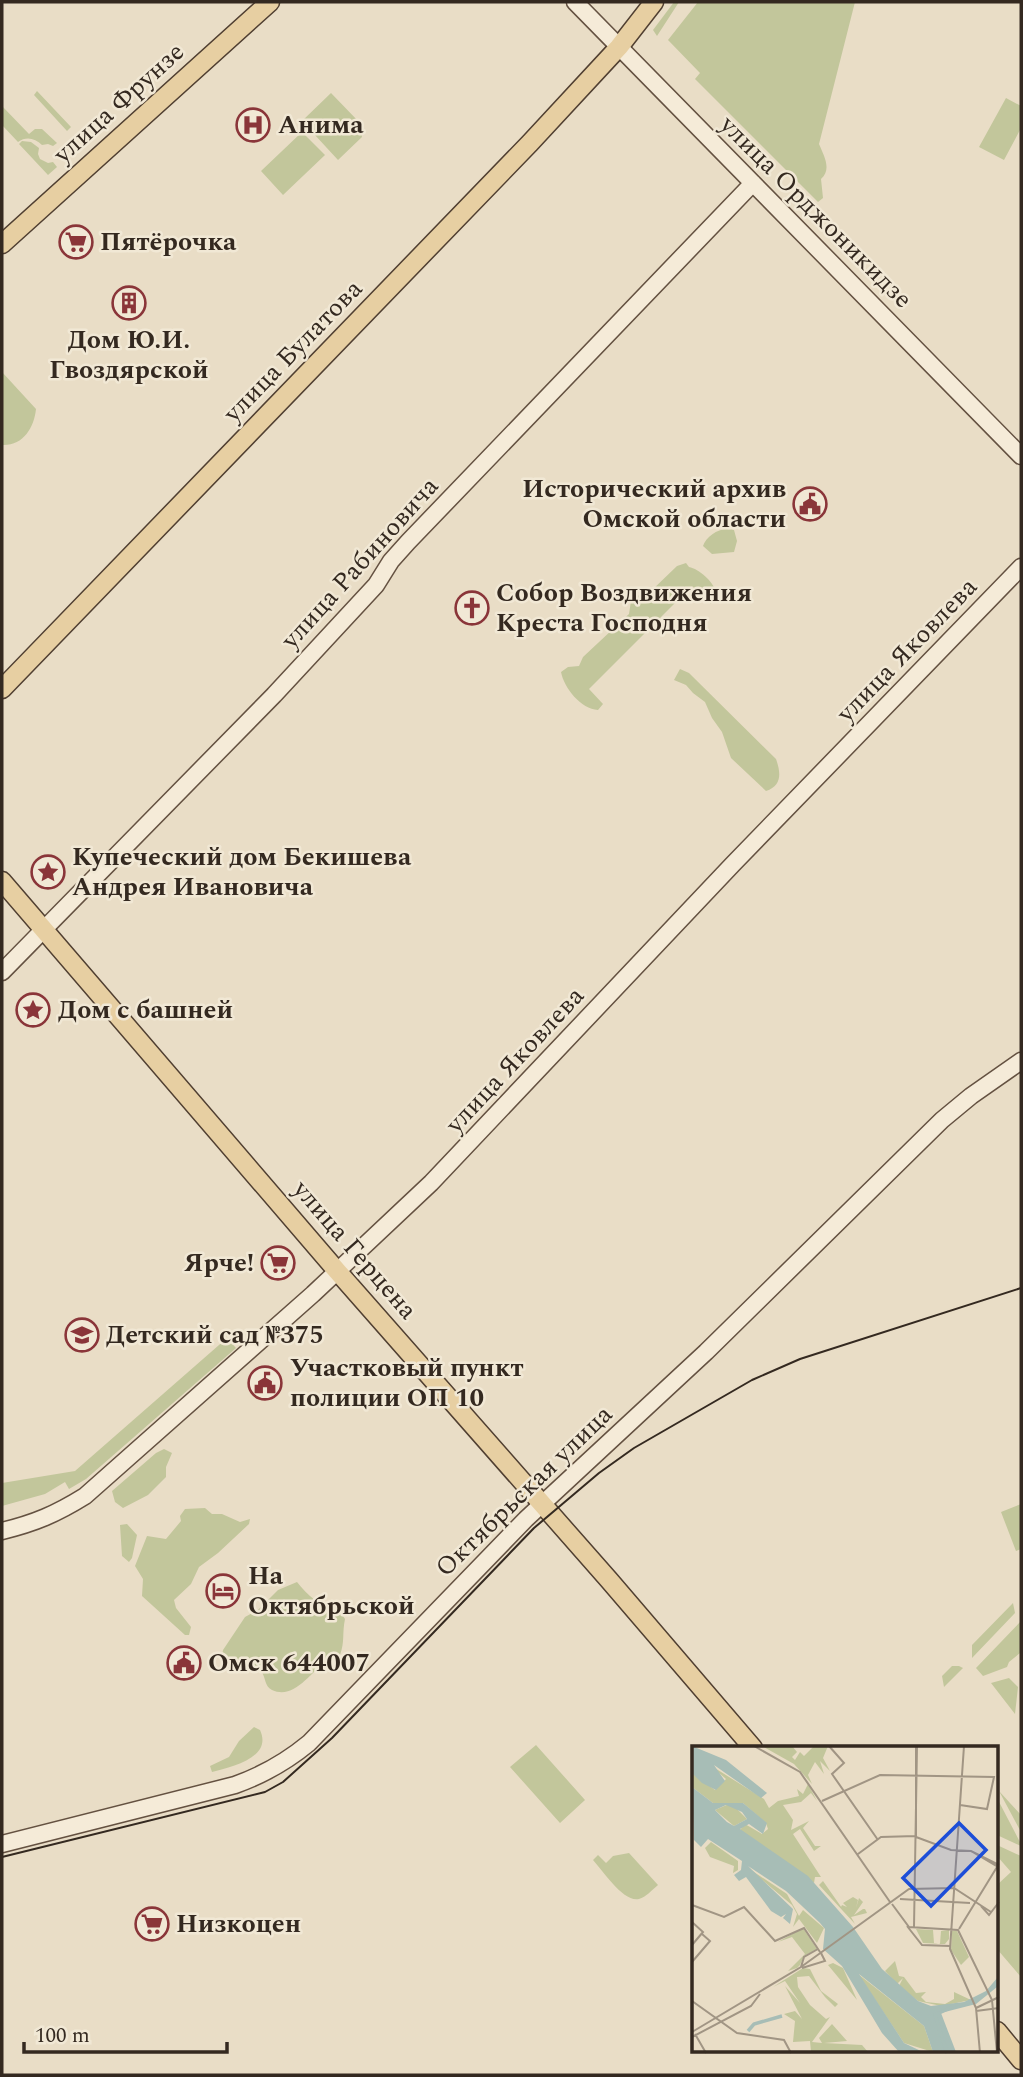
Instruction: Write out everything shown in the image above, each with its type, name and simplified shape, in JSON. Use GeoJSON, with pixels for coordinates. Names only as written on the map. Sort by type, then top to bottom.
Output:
{"type":"FeatureCollection","features":[{"type":"Feature","properties":{"kind":"main road","name":"улица Фрунзе"},"geometry":{"type":"LineString","coordinates":[[2,244],[270,2]]}},
{"type":"Feature","properties":{"kind":"main road","name":"улица Булатова"},"geometry":{"type":"LineString","coordinates":[[2,689],[325,356],[619,47],[654,2]]}},
{"type":"Feature","properties":{"kind":"main road","name":"улица Герцена"},"geometry":{"type":"LineString","coordinates":[[2,881],[751,1746]]}},
{"type":"Feature","properties":{"kind":"main road"},"geometry":{"type":"LineString","coordinates":[[998,2032],[1021,2060]]}},
{"type":"Feature","properties":{"kind":"street","name":"улица Орджоникидзе"},"geometry":{"type":"LineString","coordinates":[[575,2],[1021,456]]}},
{"type":"Feature","properties":{"kind":"street","name":"улица Рабиновича"},"geometry":{"type":"LineString","coordinates":[[2,972],[274,695],[376,585],[391,561],[408,542],[753,183]]}},
{"type":"Feature","properties":{"kind":"street","name":"улица Яковлева"},"geometry":{"type":"LineString","coordinates":[[2,1531],[32,1524],[54,1515],[92,1491],[338,1272],[447,1167],[724,874],[1021,567]]}},
{"type":"Feature","properties":{"kind":"street","name":"Октябрьская улица"},"geometry":{"type":"LineString","coordinates":[[2,1844],[235,1785],[279,1766],[309,1743],[541,1504],[706,1352],[942,1120],[1021,1061]]}},
{"type":"Feature","properties":{"kind":"green space"},"geometry":{"type":"Polygon","coordinates":[[[674,2],[679,2],[657,36],[653,30],[674,2]]]}},
{"type":"Feature","properties":{"kind":"green space"},"geometry":{"type":"Polygon","coordinates":[[[698,2],[855,2],[819,144],[827,167],[821,179],[823,198],[818,202],[695,79],[700,73],[668,40],[698,2]]]}},
{"type":"Feature","properties":{"kind":"green space"},"geometry":{"type":"Polygon","coordinates":[[[37,91],[71,127],[67,131],[34,95],[37,91]]]}},
{"type":"Feature","properties":{"kind":"green space"},"geometry":{"type":"Polygon","coordinates":[[[331,93],[360,123],[362,137],[338,160],[302,121],[331,93]]]}},
{"type":"Feature","properties":{"kind":"green space"},"geometry":{"type":"Polygon","coordinates":[[[1006,98],[1021,106],[1021,128],[1004,160],[979,147],[1006,98]]]}},
{"type":"Feature","properties":{"kind":"green space"},"geometry":{"type":"Polygon","coordinates":[[[2,106],[29,134],[35,129],[42,129],[57,143],[53,146],[42,145],[27,138],[18,142],[2,125],[2,106]]]}},
{"type":"Feature","properties":{"kind":"green space"},"geometry":{"type":"Polygon","coordinates":[[[302,132],[325,155],[283,195],[261,171],[302,132]]]}},
{"type":"Feature","properties":{"kind":"green space"},"geometry":{"type":"Polygon","coordinates":[[[22,141],[31,142],[39,148],[40,159],[53,162],[57,167],[48,175],[19,144],[22,141]]]}},
{"type":"Feature","properties":{"kind":"green space"},"geometry":{"type":"Polygon","coordinates":[[[2,372],[36,409],[30,429],[21,439],[9,445],[2,445],[2,372]]]}},
{"type":"Feature","properties":{"kind":"green space"},"geometry":{"type":"Polygon","coordinates":[[[727,529],[734,530],[737,541],[734,552],[712,554],[703,546],[712,534],[727,529]]]}},
{"type":"Feature","properties":{"kind":"green space"},"geometry":{"type":"Polygon","coordinates":[[[686,563],[712,584],[716,592],[711,604],[692,586],[589,689],[603,704],[598,710],[585,706],[570,691],[561,672],[568,667],[579,666],[583,657],[629,614],[631,601],[643,592],[649,593],[677,566],[686,563]]]}},
{"type":"Feature","properties":{"kind":"green space"},"geometry":{"type":"Polygon","coordinates":[[[680,669],[689,673],[776,759],[779,774],[775,786],[766,791],[731,758],[722,732],[705,702],[686,685],[674,680],[680,669]]]}},
{"type":"Feature","properties":{"kind":"green space"},"geometry":{"type":"Polygon","coordinates":[[[227,1338],[236,1348],[86,1479],[69,1489],[65,1482],[45,1494],[2,1506],[2,1483],[75,1471],[227,1338]]]}},
{"type":"Feature","properties":{"kind":"green space"},"geometry":{"type":"Polygon","coordinates":[[[164,1449],[172,1453],[166,1467],[166,1477],[148,1495],[123,1508],[115,1502],[112,1491],[164,1449]]]}},
{"type":"Feature","properties":{"kind":"green space"},"geometry":{"type":"Polygon","coordinates":[[[1021,1504],[1021,1549],[1016,1551],[1001,1512],[1021,1504]]]}},
{"type":"Feature","properties":{"kind":"green space"},"geometry":{"type":"Polygon","coordinates":[[[205,1508],[212,1514],[222,1514],[240,1522],[250,1519],[249,1524],[199,1567],[191,1584],[174,1600],[176,1608],[191,1627],[189,1635],[185,1635],[142,1596],[143,1579],[135,1566],[147,1536],[166,1539],[181,1521],[180,1516],[185,1509],[205,1508]]]}},
{"type":"Feature","properties":{"kind":"green space"},"geometry":{"type":"Polygon","coordinates":[[[127,1524],[137,1535],[129,1562],[122,1556],[120,1525],[127,1524]]]}},
{"type":"Feature","properties":{"kind":"green space"},"geometry":{"type":"Polygon","coordinates":[[[297,1582],[315,1600],[335,1609],[345,1619],[342,1646],[340,1655],[325,1662],[301,1684],[280,1692],[269,1688],[261,1671],[251,1664],[240,1671],[228,1668],[223,1658],[223,1650],[245,1617],[258,1610],[278,1590],[297,1582]]]}},
{"type":"Feature","properties":{"kind":"green space"},"geometry":{"type":"Polygon","coordinates":[[[1013,1603],[1015,1613],[972,1658],[972,1645],[1013,1603]]]}},
{"type":"Feature","properties":{"kind":"green space"},"geometry":{"type":"Polygon","coordinates":[[[1021,1621],[1020,1653],[1007,1667],[983,1676],[976,1668],[1021,1621]]]}},
{"type":"Feature","properties":{"kind":"green space"},"geometry":{"type":"Polygon","coordinates":[[[952,1666],[963,1668],[944,1687],[942,1676],[952,1666]]]}},
{"type":"Feature","properties":{"kind":"green space"},"geometry":{"type":"Polygon","coordinates":[[[1009,1678],[1018,1687],[1015,1714],[991,1683],[1009,1678]]]}},
{"type":"Feature","properties":{"kind":"green space"},"geometry":{"type":"Polygon","coordinates":[[[254,1727],[260,1730],[262,1740],[261,1748],[256,1754],[239,1764],[212,1772],[210,1766],[229,1757],[239,1741],[254,1727]]]}},
{"type":"Feature","properties":{"kind":"green space"},"geometry":{"type":"Polygon","coordinates":[[[536,1745],[585,1800],[560,1823],[510,1767],[536,1745]]]}},
{"type":"Feature","properties":{"kind":"green space"},"geometry":{"type":"Polygon","coordinates":[[[999,1791],[1021,1815],[1021,1832],[999,1791]]]}},
{"type":"Feature","properties":{"kind":"green space"},"geometry":{"type":"Polygon","coordinates":[[[998,1800],[1021,1844],[998,1835],[998,1800]]]}},
{"type":"Feature","properties":{"kind":"green space"},"geometry":{"type":"Polygon","coordinates":[[[998,1845],[1021,1856],[1021,1977],[998,1950],[998,1884],[1011,1872],[998,1857],[998,1845]]]}},
{"type":"Feature","properties":{"kind":"green space"},"geometry":{"type":"Polygon","coordinates":[[[629,1853],[658,1885],[639,1899],[633,1899],[620,1891],[593,1860],[598,1855],[606,1863],[613,1856],[629,1853]]]}},
{"type":"Feature","properties":{"kind":"tram line"},"geometry":{"type":"LineString","coordinates":[[2,1857],[265,1792],[283,1782],[332,1738],[534,1528],[599,1473],[634,1448],[752,1380],[800,1359],[1021,1288]]}},
{"type":"Feature","properties":{"kind":"place","name":"Анима"},"geometry":{"type":"Point","coordinates":[253,125]}},
{"type":"Feature","properties":{"kind":"place","name":"Пятёрочка"},"geometry":{"type":"Point","coordinates":[76,242]}},
{"type":"Feature","properties":{"kind":"place","name":"Дом Ю.И. Гвоздярской"},"geometry":{"type":"Point","coordinates":[129,303]}},
{"type":"Feature","properties":{"kind":"place","name":"Исторический архив Омской области"},"geometry":{"type":"Point","coordinates":[810,504]}},
{"type":"Feature","properties":{"kind":"place","name":"Собор Воздвижения Креста Господня"},"geometry":{"type":"Point","coordinates":[472,608]}},
{"type":"Feature","properties":{"kind":"place","name":"Купеческий дом Бекишева Андрея Ивановича"},"geometry":{"type":"Point","coordinates":[48,872]}},
{"type":"Feature","properties":{"kind":"place","name":"Дом с башней"},"geometry":{"type":"Point","coordinates":[33,1010]}},
{"type":"Feature","properties":{"kind":"place","name":"Ярче!"},"geometry":{"type":"Point","coordinates":[278,1263]}},
{"type":"Feature","properties":{"kind":"place","name":"Детский сад №375"},"geometry":{"type":"Point","coordinates":[82,1335]}},
{"type":"Feature","properties":{"kind":"place","name":"Участковый пункт полиции ОП 10"},"geometry":{"type":"Point","coordinates":[265,1383]}},
{"type":"Feature","properties":{"kind":"place","name":"На Октябрьской"},"geometry":{"type":"Point","coordinates":[223,1591]}},
{"type":"Feature","properties":{"kind":"place","name":"Омск 644007"},"geometry":{"type":"Point","coordinates":[184,1663]}},
{"type":"Feature","properties":{"kind":"place","name":"Низкоцен"},"geometry":{"type":"Point","coordinates":[152,1924]}}]}
